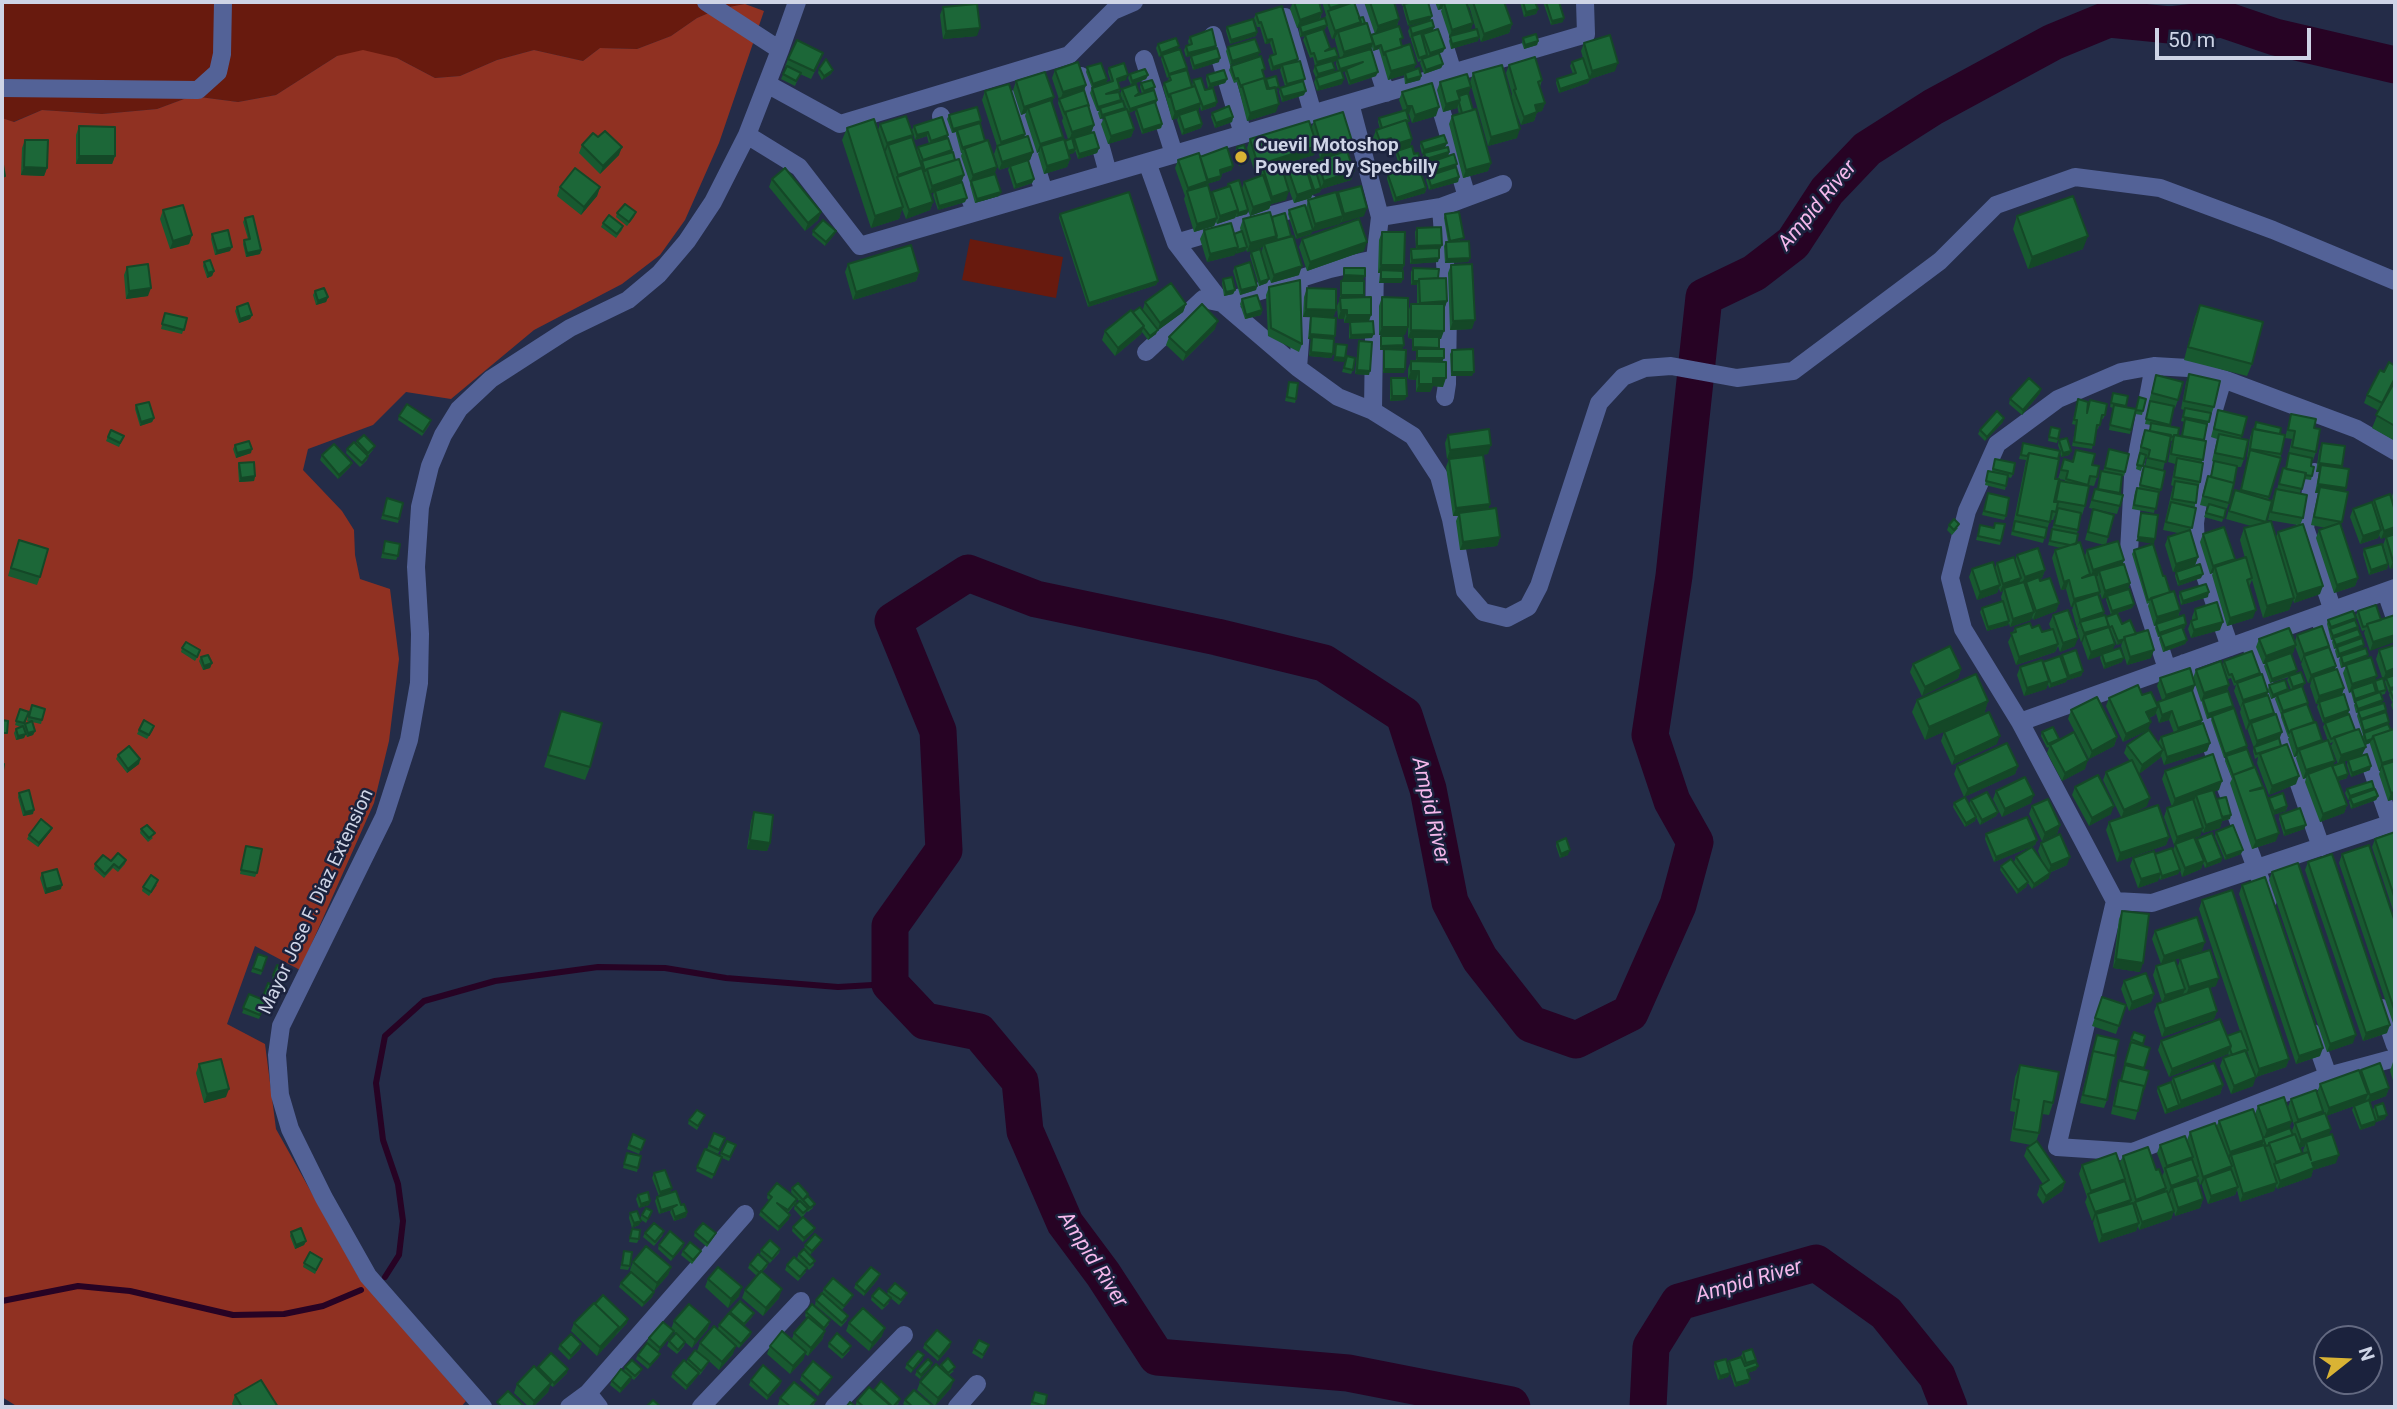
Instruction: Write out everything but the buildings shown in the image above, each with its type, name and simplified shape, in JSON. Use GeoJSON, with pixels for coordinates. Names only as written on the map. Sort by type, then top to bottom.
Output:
{"type":"FeatureCollection","features":[{"type":"Feature","properties":{"kind":"street"},"geometry":{"type":"LineString","coordinates":[[2,89],[198,90],[218,72],[222,54],[223,2]]}},
{"type":"Feature","properties":{"kind":"street"},"geometry":{"type":"LineString","coordinates":[[706,2],[780,50]]}},
{"type":"Feature","properties":{"kind":"street","name":"Mayor Jose F. Diaz Extension"},"geometry":{"type":"LineString","coordinates":[[483,1407],[369,1276],[324,1198],[290,1129],[280,1095],[276,1055],[281,1026],[384,817],[409,740],[419,683],[420,634],[416,567],[420,507],[430,466],[443,435],[459,409],[491,379],[570,328],[628,300],[659,274],[687,241],[713,202],[747,135],[797,2]]}},
{"type":"Feature","properties":{"kind":"street"},"geometry":{"type":"LineString","coordinates":[[767,84],[840,124],[1069,55],[1113,11],[1134,2]]}},
{"type":"Feature","properties":{"kind":"street"},"geometry":{"type":"LineString","coordinates":[[1356,2],[1386,93]]}},
{"type":"Feature","properties":{"kind":"street"},"geometry":{"type":"LineString","coordinates":[[1431,2],[1453,73]]}},
{"type":"Feature","properties":{"kind":"street"},"geometry":{"type":"LineString","coordinates":[[747,135],[799,167],[860,246],[904,226],[975,212],[1453,73],[1501,66],[1586,34],[1585,2]]}},
{"type":"Feature","properties":{"kind":"street"},"geometry":{"type":"LineString","coordinates":[[1285,17],[1314,114]]}},
{"type":"Feature","properties":{"kind":"street"},"geometry":{"type":"LineString","coordinates":[[1213,35],[1243,134]]}},
{"type":"Feature","properties":{"kind":"street"},"geometry":{"type":"LineString","coordinates":[[1144,59],[1174,154]]}},
{"type":"Feature","properties":{"kind":"street"},"geometry":{"type":"LineString","coordinates":[[1081,76],[1108,173]]}},
{"type":"Feature","properties":{"kind":"street"},"geometry":{"type":"LineString","coordinates":[[1432,79],[1467,197]]}},
{"type":"Feature","properties":{"kind":"street"},"geometry":{"type":"LineString","coordinates":[[1015,99],[1044,192]]}},
{"type":"Feature","properties":{"kind":"street"},"geometry":{"type":"LineString","coordinates":[[1350,103],[1366,188],[1380,217],[1375,259],[1373,411]]}},
{"type":"Feature","properties":{"kind":"street"},"geometry":{"type":"LineString","coordinates":[[941,116],[975,212]]}},
{"type":"Feature","properties":{"kind":"street"},"geometry":{"type":"LineString","coordinates":[[1147,162],[1176,243],[1222,303],[1298,368],[1338,397],[1373,411],[1413,436],[1439,476],[1451,519],[1465,591],[1483,612],[1507,618],[1528,607],[1539,586],[1599,403],[1623,377],[1645,368],[1671,366],[1737,378],[1793,371],[1940,261],[1996,205],[2075,177],[2160,188],[2273,230],[2395,281]]}},
{"type":"Feature","properties":{"kind":"street"},"geometry":{"type":"LineString","coordinates":[[1380,217],[1441,207],[1503,184]]}},
{"type":"Feature","properties":{"kind":"street"},"geometry":{"type":"LineString","coordinates":[[1176,243],[1333,198]]}},
{"type":"Feature","properties":{"kind":"street"},"geometry":{"type":"LineString","coordinates":[[1441,207],[1448,304],[1445,397]]}},
{"type":"Feature","properties":{"kind":"street"},"geometry":{"type":"LineString","coordinates":[[1146,352],[1203,299],[1222,303],[1298,278],[1375,259]]}},
{"type":"Feature","properties":{"kind":"street"},"geometry":{"type":"LineString","coordinates":[[1298,278],[1302,316],[1298,368]]}},
{"type":"Feature","properties":{"kind":"street"},"geometry":{"type":"LineString","coordinates":[[2154,366],[2133,477],[2129,552],[2167,669]]}},
{"type":"Feature","properties":{"kind":"street"},"geometry":{"type":"LineString","coordinates":[[2395,451],[2357,429],[2188,368],[2154,366],[2121,372],[2058,399],[1997,444],[1967,511],[1951,578],[1963,629],[2020,722],[2115,901],[2057,1147],[2133,1152],[2328,1076],[2395,1058]]}},
{"type":"Feature","properties":{"kind":"street"},"geometry":{"type":"LineString","coordinates":[[2223,379],[2207,433],[2211,450],[2195,523],[2196,550],[2230,647]]}},
{"type":"Feature","properties":{"kind":"street"},"geometry":{"type":"LineString","coordinates":[[2115,901],[2152,903],[2326,850],[2393,823],[2326,613],[2305,528],[2315,472]]}},
{"type":"Feature","properties":{"kind":"street"},"geometry":{"type":"LineString","coordinates":[[2020,722],[2391,590],[2395,618]]}},
{"type":"Feature","properties":{"kind":"street"},"geometry":{"type":"LineString","coordinates":[[2249,640],[2326,850]]}},
{"type":"Feature","properties":{"kind":"street"},"geometry":{"type":"LineString","coordinates":[[2184,663],[2219,769],[2275,921]]}},
{"type":"Feature","properties":{"kind":"street"},"geometry":{"type":"LineString","coordinates":[[2378,996],[2395,1045]]}},
{"type":"Feature","properties":{"kind":"street"},"geometry":{"type":"LineString","coordinates":[[2306,1011],[2328,1076]]}},
{"type":"Feature","properties":{"kind":"street"},"geometry":{"type":"LineString","coordinates":[[569,1407],[588,1393],[745,1214]]}},
{"type":"Feature","properties":{"kind":"street"},"geometry":{"type":"LineString","coordinates":[[701,1407],[802,1301]]}},
{"type":"Feature","properties":{"kind":"street"},"geometry":{"type":"LineString","coordinates":[[834,1407],[904,1335]]}},
{"type":"Feature","properties":{"kind":"street"},"geometry":{"type":"LineString","coordinates":[[957,1407],[977,1384]]}},
{"type":"Feature","properties":{"kind":"street"},"geometry":{"type":"LineString","coordinates":[[588,1393],[599,1407]]}},
{"type":"Feature","properties":{"kind":"shaded area"},"geometry":{"type":"Polygon","coordinates":[[[2,2],[746,2],[697,18],[671,36],[637,49],[600,48],[583,61],[534,50],[497,60],[460,76],[435,78],[397,58],[337,56],[276,95],[238,102],[192,96],[157,109],[102,114],[42,110],[13,122],[2,118],[2,2]]]}},
{"type":"Feature","properties":{"kind":"shaded area"},"geometry":{"type":"Polygon","coordinates":[[[745,4],[764,11],[719,143],[685,220],[660,255],[622,284],[534,330],[451,399],[406,392],[373,425],[308,449],[303,470],[342,511],[354,530],[360,579],[390,589],[399,659],[389,741],[374,803],[300,970],[255,946],[227,1024],[265,1044],[276,1129],[358,1276],[466,1401],[461,1407],[18,1407],[2,1397],[2,118],[14,122],[42,110],[102,114],[157,109],[192,96],[238,102],[276,95],[337,56],[363,50],[397,58],[435,78],[460,76],[497,60],[534,50],[583,61],[600,48],[637,49],[671,36],[697,18],[718,9],[745,4]]]}},
{"type":"Feature","properties":{"kind":"shaded area"},"geometry":{"type":"Polygon","coordinates":[[[970,239],[1063,257],[1056,298],[962,280],[970,239]]]}},
{"type":"Feature","properties":{"kind":"waterway","name":"Ampid River"},"geometry":{"type":"LineString","coordinates":[[1512,1407],[1348,1373],[1157,1357],[1103,1274],[1065,1223],[1025,1131],[1020,1081],[979,1032],[925,1021],[890,984],[890,926],[944,850],[938,731],[893,621],[968,573],[1036,599],[1217,637],[1324,663],[1404,715],[1428,789],[1450,902],[1480,959],[1531,1024],[1576,1040],[1630,1013],[1678,905],[1695,842],[1672,801],[1650,735],[1674,576],[1704,297],[1754,273],[1793,243],[1827,191],[1867,149],[1933,107],[2053,42],[2109,19],[2170,25],[2222,19],[2275,37],[2395,65]]}},
{"type":"Feature","properties":{"kind":"waterway"},"geometry":{"type":"LineString","coordinates":[[385,1277],[399,1255],[403,1221],[398,1184],[383,1140],[376,1083],[385,1036],[424,1001],[495,981],[598,967],[665,968],[726,978],[838,987],[890,984]]}},
{"type":"Feature","properties":{"kind":"waterway","name":"Ampid River"},"geometry":{"type":"LineString","coordinates":[[1648,1407],[1651,1347],[1679,1302],[1816,1263],[1886,1313],[1937,1376],[1949,1407]]}},
{"type":"Feature","properties":{"kind":"waterway"},"geometry":{"type":"LineString","coordinates":[[2,1301],[78,1286],[130,1291],[233,1315],[284,1314],[323,1306],[361,1290]]}},
{"type":"Feature","properties":{"kind":"place","name":"Cuevil Motoshop Powered by Specbilly"},"geometry":{"type":"Point","coordinates":[1241,157]}}]}
